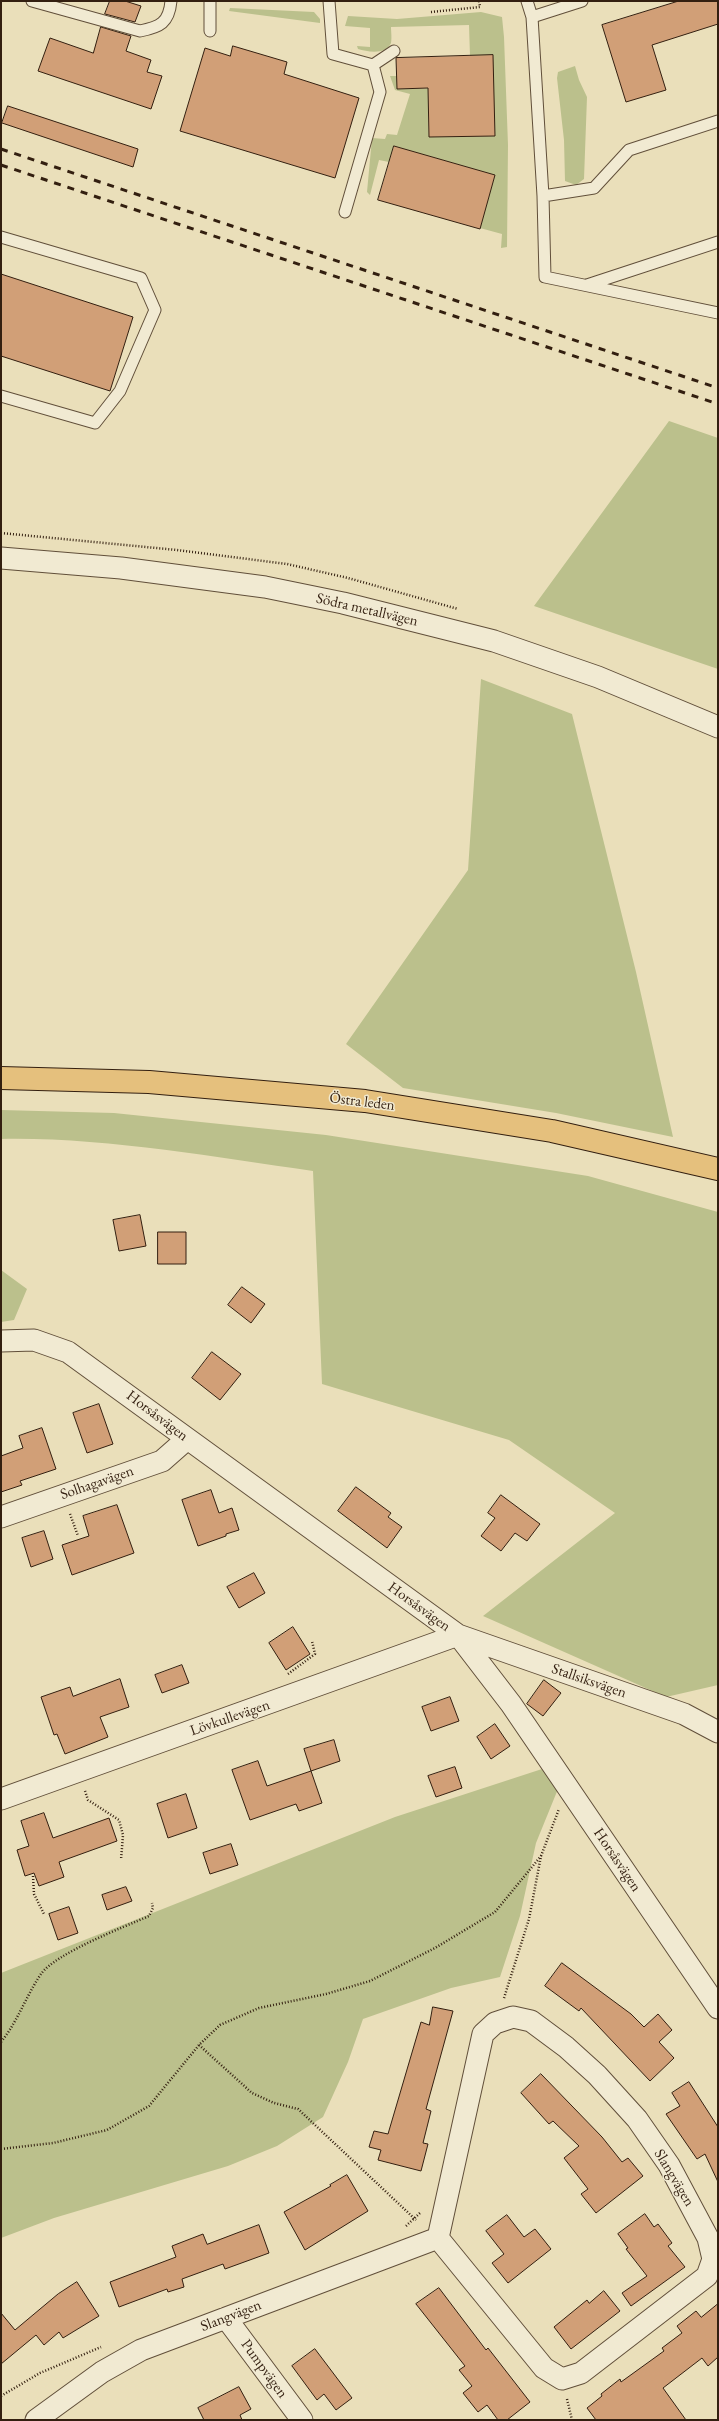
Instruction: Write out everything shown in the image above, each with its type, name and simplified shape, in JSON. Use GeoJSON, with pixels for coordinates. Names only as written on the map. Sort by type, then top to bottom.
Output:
{"type":"FeatureCollection","features":[{"type":"Feature","properties":{"kind":"highway","name":"Östra leden"},"geometry":{"type":"LineString","coordinates":[[1,1078],[149,1082],[366,1101],[552,1131],[718,1169]]}},
{"type":"Feature","properties":{"kind":"street","name":"Södra metallvägen"},"geometry":{"type":"LineString","coordinates":[[1,558],[121,568],[265,587],[339,602],[494,641],[598,677],[718,727]]}},
{"type":"Feature","properties":{"kind":"street","name":"Horsåsvägen"},"geometry":{"type":"LineString","coordinates":[[1,1341],[34,1340],[68,1352],[458,1635],[511,1704],[718,2008]]}},
{"type":"Feature","properties":{"kind":"street","name":"Solhagavägen"},"geometry":{"type":"LineString","coordinates":[[1,1517],[162,1460],[187,1439]]}},
{"type":"Feature","properties":{"kind":"street","name":"Lövkullevägen"},"geometry":{"type":"LineString","coordinates":[[1,1799],[296,1695],[458,1635]]}},
{"type":"Feature","properties":{"kind":"street","name":"Stallsiksvägen"},"geometry":{"type":"LineString","coordinates":[[458,1635],[684,1714],[718,1732]]}},
{"type":"Feature","properties":{"kind":"street","name":"Slangvägen"},"geometry":{"type":"LineString","coordinates":[[36,2420],[102,2372],[141,2350],[438,2238],[544,2368],[562,2379],[581,2373],[707,2276],[713,2259],[708,2238],[669,2165],[637,2120],[598,2075],[566,2047],[532,2021],[513,2017],[495,2023]]}},
{"type":"Feature","properties":{"kind":"street"},"geometry":{"type":"LineString","coordinates":[[438,2238],[483,2034],[495,2023]]}},
{"type":"Feature","properties":{"kind":"street","name":"Pumpvägen"},"geometry":{"type":"LineString","coordinates":[[226,2318],[302,2420]]}},
{"type":"Feature","properties":{"kind":"lane"},"geometry":{"type":"LineString","coordinates":[[32,1],[140,31],[156,28],[164,22],[171,1]]}},
{"type":"Feature","properties":{"kind":"lane"},"geometry":{"type":"LineString","coordinates":[[210,1],[210,31]]}},
{"type":"Feature","properties":{"kind":"lane"},"geometry":{"type":"LineString","coordinates":[[329,1],[333,54],[373,65],[394,52]]}},
{"type":"Feature","properties":{"kind":"lane"},"geometry":{"type":"LineString","coordinates":[[527,1],[532,17],[543,196],[545,277],[718,313]]}},
{"type":"Feature","properties":{"kind":"lane"},"geometry":{"type":"LineString","coordinates":[[532,17],[582,1]]}},
{"type":"Feature","properties":{"kind":"lane"},"geometry":{"type":"LineString","coordinates":[[345,212],[380,92],[373,65]]}},
{"type":"Feature","properties":{"kind":"lane"},"geometry":{"type":"LineString","coordinates":[[543,196],[594,188],[629,150],[718,121]]}},
{"type":"Feature","properties":{"kind":"lane"},"geometry":{"type":"LineString","coordinates":[[1,237],[141,278],[155,310],[120,391],[96,423],[1,396]]}},
{"type":"Feature","properties":{"kind":"lane"},"geometry":{"type":"LineString","coordinates":[[586,285],[718,242]]}},
{"type":"Feature","properties":{"kind":"path"},"geometry":{"type":"LineString","coordinates":[[431,12],[480,7],[479,1]]}},
{"type":"Feature","properties":{"kind":"path"},"geometry":{"type":"LineString","coordinates":[[296,1695],[287,1672],[315,1654],[312,1641]]}},
{"type":"Feature","properties":{"kind":"path"},"geometry":{"type":"LineString","coordinates":[[78,1772],[88,1800],[119,1820],[122,1835],[121,1860]]}},
{"type":"Feature","properties":{"kind":"path"},"geometry":{"type":"LineString","coordinates":[[495,2023],[529,1919],[541,1856],[555,1816],[569,1790]]}},
{"type":"Feature","properties":{"kind":"path"},"geometry":{"type":"LineString","coordinates":[[1,2149],[53,2143],[107,2130],[149,2106],[199,2045],[220,2025],[259,2008],[326,1994],[370,1981],[435,1948],[495,1912],[541,1856]]}},
{"type":"Feature","properties":{"kind":"path"},"geometry":{"type":"LineString","coordinates":[[32,1876],[34,1894],[44,1914]]}},
{"type":"Feature","properties":{"kind":"path"},"geometry":{"type":"LineString","coordinates":[[1,2042],[15,2025],[42,1972],[71,1951],[149,1916],[153,1908],[152,1903]]}},
{"type":"Feature","properties":{"kind":"path"},"geometry":{"type":"LineString","coordinates":[[199,2045],[252,2093],[274,2103],[298,2110],[416,2220],[438,2238]]}},
{"type":"Feature","properties":{"kind":"path"},"geometry":{"type":"LineString","coordinates":[[400,2231],[416,2220],[423,2210]]}},
{"type":"Feature","properties":{"kind":"path"},"geometry":{"type":"LineString","coordinates":[[1,2396],[40,2373],[108,2344]]}},
{"type":"Feature","properties":{"kind":"green space"},"geometry":{"type":"Polygon","coordinates":[[[230,8],[314,12],[320,19],[320,23],[229,11],[230,8]]]}},
{"type":"Feature","properties":{"kind":"green space"},"geometry":{"type":"Polygon","coordinates":[[[481,12],[502,17],[504,37],[508,145],[507,247],[501,248],[502,234],[480,228],[495,175],[394,146],[389,162],[379,160],[370,195],[367,192],[372,138],[385,139],[387,134],[397,135],[410,94],[395,90],[390,76],[397,76],[397,89],[442,88],[442,110],[428,111],[429,137],[495,136],[470,56],[469,25],[391,27],[391,43],[389,47],[376,52],[358,49],[357,46],[370,47],[370,28],[345,26],[348,16],[397,19],[481,12]]]}},
{"type":"Feature","properties":{"kind":"green space"},"geometry":{"type":"Polygon","coordinates":[[[575,66],[579,80],[587,97],[584,179],[576,185],[565,181],[564,140],[557,78],[558,72],[575,66]]]}},
{"type":"Feature","properties":{"kind":"green space"},"geometry":{"type":"Polygon","coordinates":[[[669,421],[718,438],[718,669],[534,606],[669,421]]]}},
{"type":"Feature","properties":{"kind":"green space"},"geometry":{"type":"Polygon","coordinates":[[[481,679],[572,714],[636,972],[673,1137],[556,1113],[403,1088],[346,1044],[468,870],[481,679]]]}},
{"type":"Feature","properties":{"kind":"green space"},"geometry":{"type":"Polygon","coordinates":[[[1,1110],[114,1113],[326,1135],[588,1176],[718,1212],[718,1685],[666,1697],[483,1616],[615,1513],[509,1440],[322,1384],[313,1171],[197,1154],[79,1141],[1,1139],[1,1110]]]}},
{"type":"Feature","properties":{"kind":"green space"},"geometry":{"type":"Polygon","coordinates":[[[1,1270],[27,1289],[14,1320],[1,1322],[1,1270]]]}},
{"type":"Feature","properties":{"kind":"green space"},"geometry":{"type":"Polygon","coordinates":[[[542,1769],[558,1789],[536,1843],[520,1916],[500,1977],[451,1988],[363,2019],[348,2062],[323,2117],[277,2146],[228,2166],[54,2218],[1,2238],[1,1973],[395,1817],[542,1769]]]}},
{"type":"Feature","properties":{"kind":"building"},"geometry":{"type":"Polygon","coordinates":[[[110,1],[125,1],[141,6],[135,22],[105,14],[110,1]]]}},
{"type":"Feature","properties":{"kind":"building"},"geometry":{"type":"Polygon","coordinates":[[[679,1],[718,1],[718,24],[652,45],[666,90],[626,102],[602,25],[679,1]]]}},
{"type":"Feature","properties":{"kind":"building"},"geometry":{"type":"Polygon","coordinates":[[[101,27],[131,36],[126,51],[151,60],[147,72],[162,76],[151,109],[38,71],[50,38],[93,53],[101,27]]]}},
{"type":"Feature","properties":{"kind":"building"},"geometry":{"type":"Polygon","coordinates":[[[233,46],[287,62],[284,74],[359,98],[335,178],[180,131],[205,48],[230,56],[233,46]]]}},
{"type":"Feature","properties":{"kind":"building"},"geometry":{"type":"Polygon","coordinates":[[[493,55],[495,136],[429,137],[428,88],[397,89],[396,58],[493,55]]]}},
{"type":"Feature","properties":{"kind":"building"},"geometry":{"type":"Polygon","coordinates":[[[8,106],[138,149],[133,167],[2,123],[8,106]]]}},
{"type":"Feature","properties":{"kind":"building"},"geometry":{"type":"Polygon","coordinates":[[[394,146],[495,175],[480,229],[378,200],[394,146]]]}},
{"type":"Feature","properties":{"kind":"building"},"geometry":{"type":"Polygon","coordinates":[[[1,274],[133,317],[110,391],[1,356],[1,274]]]}},
{"type":"Feature","properties":{"kind":"building"},"geometry":{"type":"Polygon","coordinates":[[[140,1215],[146,1246],[119,1251],[113,1220],[140,1215]]]}},
{"type":"Feature","properties":{"kind":"building"},"geometry":{"type":"Polygon","coordinates":[[[158,1232],[186,1232],[186,1264],[158,1264],[158,1232]]]}},
{"type":"Feature","properties":{"kind":"building"},"geometry":{"type":"Polygon","coordinates":[[[242,1287],[265,1304],[251,1323],[228,1305],[242,1287]]]}},
{"type":"Feature","properties":{"kind":"building"},"geometry":{"type":"Polygon","coordinates":[[[212,1352],[241,1374],[220,1400],[192,1378],[212,1352]]]}},
{"type":"Feature","properties":{"kind":"building"},"geometry":{"type":"Polygon","coordinates":[[[99,1404],[113,1444],[87,1453],[73,1413],[99,1404]]]}},
{"type":"Feature","properties":{"kind":"building"},"geometry":{"type":"Polygon","coordinates":[[[42,1428],[56,1469],[20,1481],[22,1485],[1,1492],[1,1456],[23,1448],[19,1436],[42,1428]]]}},
{"type":"Feature","properties":{"kind":"building"},"geometry":{"type":"Polygon","coordinates":[[[356,1487],[391,1513],[388,1517],[402,1527],[387,1548],[338,1511],[356,1487]]]}},
{"type":"Feature","properties":{"kind":"building"},"geometry":{"type":"Polygon","coordinates":[[[211,1490],[219,1513],[232,1508],[239,1530],[198,1546],[182,1500],[211,1490]]]}},
{"type":"Feature","properties":{"kind":"building"},"geometry":{"type":"Polygon","coordinates":[[[501,1495],[540,1524],[527,1541],[515,1533],[501,1551],[481,1536],[495,1518],[488,1513],[501,1495]]]}},
{"type":"Feature","properties":{"kind":"building"},"geometry":{"type":"Polygon","coordinates":[[[117,1505],[134,1553],[72,1575],[62,1545],[89,1536],[83,1516],[117,1505]]]}},
{"type":"Feature","properties":{"kind":"building"},"geometry":{"type":"Polygon","coordinates":[[[44,1531],[53,1559],[31,1567],[22,1538],[44,1531]]]}},
{"type":"Feature","properties":{"kind":"building"},"geometry":{"type":"Polygon","coordinates":[[[254,1573],[265,1593],[239,1608],[227,1587],[254,1573]]]}},
{"type":"Feature","properties":{"kind":"building"},"geometry":{"type":"Polygon","coordinates":[[[293,1627],[310,1654],[286,1670],[269,1643],[293,1627]]]}},
{"type":"Feature","properties":{"kind":"building"},"geometry":{"type":"Polygon","coordinates":[[[182,1665],[189,1683],[162,1693],[155,1675],[182,1665]]]}},
{"type":"Feature","properties":{"kind":"building"},"geometry":{"type":"Polygon","coordinates":[[[120,1679],[129,1707],[100,1717],[108,1737],[65,1754],[57,1734],[54,1735],[41,1697],[70,1687],[73,1696],[120,1679]]]}},
{"type":"Feature","properties":{"kind":"building"},"geometry":{"type":"Polygon","coordinates":[[[544,1680],[561,1693],[543,1716],[527,1704],[544,1680]]]}},
{"type":"Feature","properties":{"kind":"building"},"geometry":{"type":"Polygon","coordinates":[[[450,1697],[459,1721],[431,1731],[422,1707],[450,1697]]]}},
{"type":"Feature","properties":{"kind":"building"},"geometry":{"type":"Polygon","coordinates":[[[495,1724],[510,1746],[491,1759],[477,1737],[495,1724]]]}},
{"type":"Feature","properties":{"kind":"building"},"geometry":{"type":"Polygon","coordinates":[[[334,1740],[340,1761],[311,1771],[304,1749],[334,1740]]]}},
{"type":"Feature","properties":{"kind":"building"},"geometry":{"type":"Polygon","coordinates":[[[258,1761],[267,1786],[311,1771],[322,1803],[299,1811],[296,1804],[250,1820],[232,1770],[258,1761]]]}},
{"type":"Feature","properties":{"kind":"building"},"geometry":{"type":"Polygon","coordinates":[[[455,1767],[462,1788],[436,1797],[428,1776],[455,1767]]]}},
{"type":"Feature","properties":{"kind":"building"},"geometry":{"type":"Polygon","coordinates":[[[186,1794],[197,1828],[168,1838],[157,1804],[186,1794]]]}},
{"type":"Feature","properties":{"kind":"building"},"geometry":{"type":"Polygon","coordinates":[[[44,1813],[53,1838],[109,1818],[117,1841],[59,1862],[64,1877],[39,1886],[34,1873],[25,1876],[17,1850],[29,1846],[21,1821],[44,1813]]]}},
{"type":"Feature","properties":{"kind":"building"},"geometry":{"type":"Polygon","coordinates":[[[231,1844],[238,1865],[210,1874],[203,1853],[231,1844]]]}},
{"type":"Feature","properties":{"kind":"building"},"geometry":{"type":"Polygon","coordinates":[[[126,1887],[132,1901],[107,1910],[102,1895],[126,1887]]]}},
{"type":"Feature","properties":{"kind":"building"},"geometry":{"type":"Polygon","coordinates":[[[69,1907],[78,1933],[58,1940],[49,1914],[69,1907]]]}},
{"type":"Feature","properties":{"kind":"building"},"geometry":{"type":"Polygon","coordinates":[[[562,1963],[631,2014],[644,2027],[658,2014],[672,2030],[659,2042],[674,2058],[650,2081],[581,2008],[579,2011],[545,1986],[562,1963]]]}},
{"type":"Feature","properties":{"kind":"building"},"geometry":{"type":"Polygon","coordinates":[[[433,2007],[453,2011],[426,2109],[431,2111],[423,2143],[428,2144],[421,2171],[378,2160],[381,2150],[369,2147],[374,2131],[388,2134],[421,2022],[429,2025],[433,2007]]]}},
{"type":"Feature","properties":{"kind":"building"},"geometry":{"type":"Polygon","coordinates":[[[541,2074],[602,2137],[622,2162],[628,2158],[643,2176],[596,2213],[581,2194],[588,2189],[564,2158],[579,2146],[553,2121],[549,2124],[521,2093],[541,2074]]]}},
{"type":"Feature","properties":{"kind":"building"},"geometry":{"type":"Polygon","coordinates":[[[689,2082],[718,2127],[718,2182],[705,2154],[697,2159],[666,2114],[680,2106],[672,2093],[689,2082]]]}},
{"type":"Feature","properties":{"kind":"building"},"geometry":{"type":"Polygon","coordinates":[[[347,2175],[368,2211],[305,2250],[284,2212],[331,2186],[330,2185],[347,2175]]]}},
{"type":"Feature","properties":{"kind":"building"},"geometry":{"type":"Polygon","coordinates":[[[645,2214],[654,2227],[658,2224],[672,2243],[668,2246],[685,2267],[631,2306],[622,2293],[647,2276],[626,2249],[628,2248],[618,2234],[645,2214]]]}},
{"type":"Feature","properties":{"kind":"building"},"geometry":{"type":"Polygon","coordinates":[[[507,2215],[524,2237],[535,2229],[551,2249],[508,2283],[492,2263],[504,2254],[486,2231],[507,2215]]]}},
{"type":"Feature","properties":{"kind":"building"},"geometry":{"type":"Polygon","coordinates":[[[259,2225],[269,2253],[225,2269],[223,2264],[182,2279],[184,2287],[168,2292],[167,2289],[119,2307],[110,2282],[176,2257],[172,2246],[203,2234],[207,2244],[259,2225]]]}},
{"type":"Feature","properties":{"kind":"building"},"geometry":{"type":"Polygon","coordinates":[[[77,2282],[99,2316],[63,2338],[59,2332],[44,2345],[36,2335],[1,2364],[1,2313],[15,2330],[58,2294],[77,2282]]]}},
{"type":"Feature","properties":{"kind":"building"},"geometry":{"type":"Polygon","coordinates":[[[439,2288],[486,2350],[488,2348],[530,2402],[507,2420],[498,2420],[487,2405],[478,2412],[463,2393],[472,2386],[459,2370],[465,2366],[416,2304],[439,2288]]]}},
{"type":"Feature","properties":{"kind":"building"},"geometry":{"type":"Polygon","coordinates":[[[604,2291],[620,2311],[571,2349],[554,2327],[587,2300],[589,2303],[604,2291]]]}},
{"type":"Feature","properties":{"kind":"building"},"geometry":{"type":"Polygon","coordinates":[[[718,2304],[718,2357],[708,2366],[702,2358],[663,2388],[686,2420],[596,2420],[587,2408],[602,2396],[601,2394],[620,2379],[621,2382],[664,2351],[662,2348],[682,2333],[677,2326],[696,2311],[701,2317],[718,2304]]]}},
{"type":"Feature","properties":{"kind":"building"},"geometry":{"type":"Polygon","coordinates":[[[315,2349],[352,2398],[336,2410],[324,2394],[317,2400],[292,2366],[315,2349]]]}},
{"type":"Feature","properties":{"kind":"building"},"geometry":{"type":"Polygon","coordinates":[[[239,2387],[251,2409],[240,2415],[242,2420],[204,2420],[198,2408],[239,2387]]]}},
{"type":"Feature","properties":{"kind":"railway"},"geometry":{"type":"LineString","coordinates":[[1,149],[718,388]]}},
{"type":"Feature","properties":{"kind":"railway"},"geometry":{"type":"LineString","coordinates":[[1,165],[718,404]]}}]}
